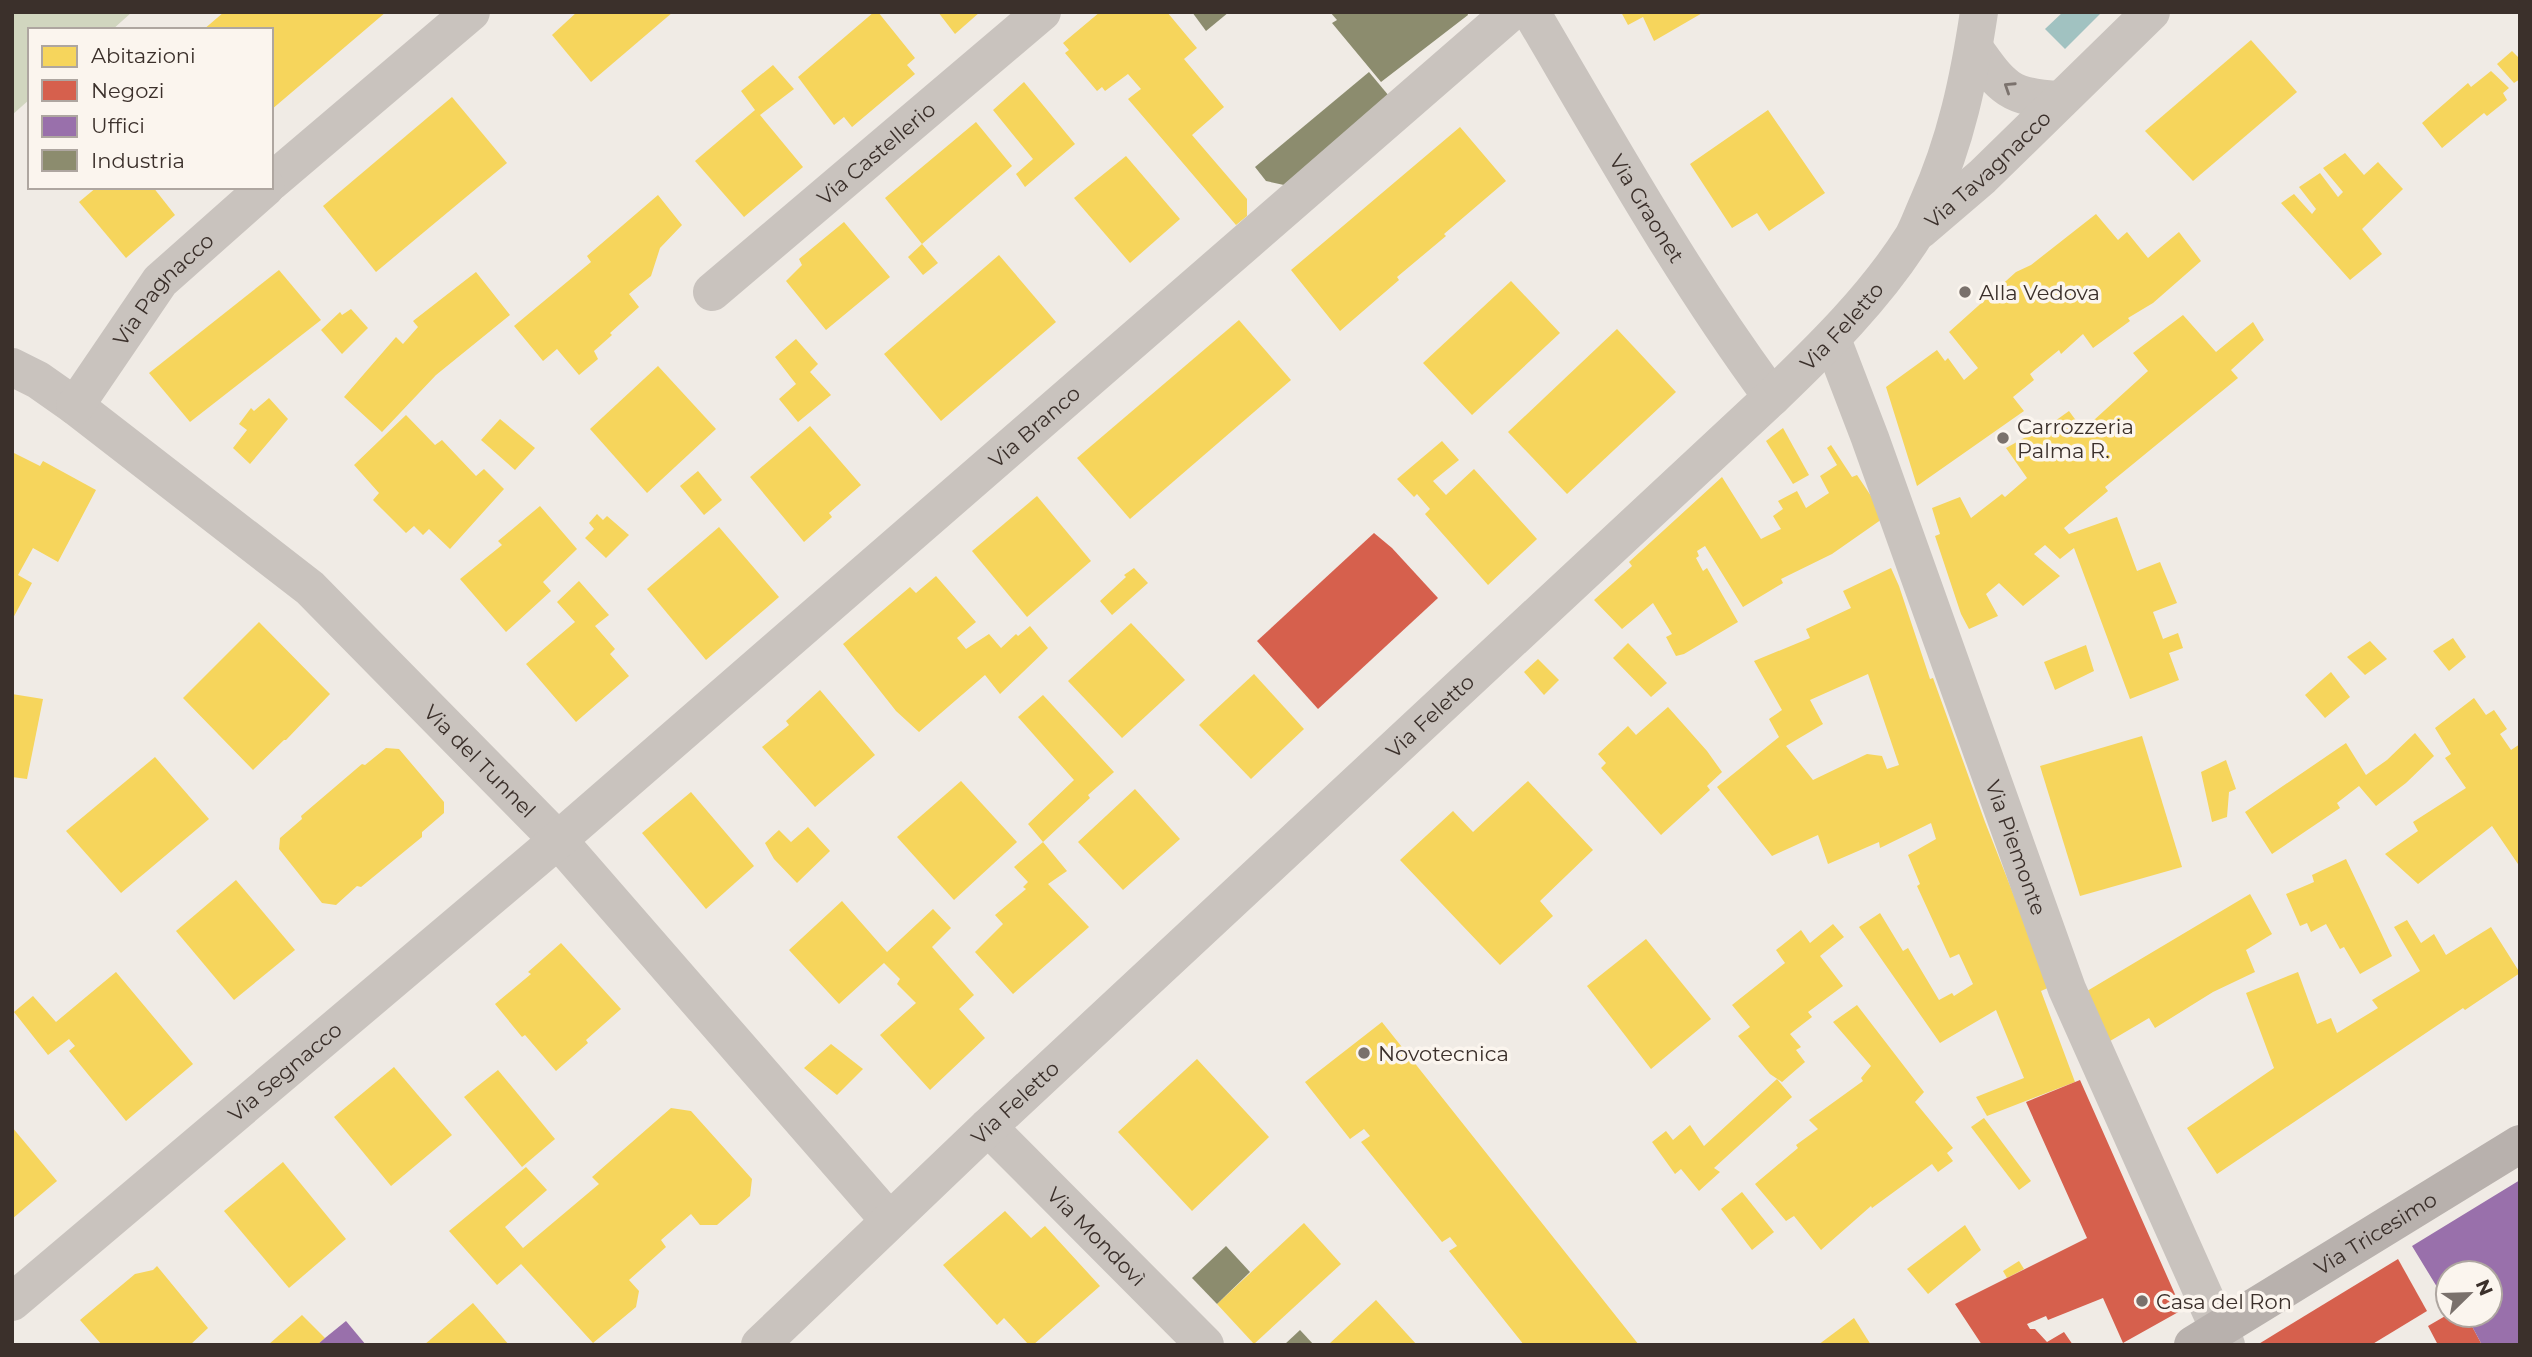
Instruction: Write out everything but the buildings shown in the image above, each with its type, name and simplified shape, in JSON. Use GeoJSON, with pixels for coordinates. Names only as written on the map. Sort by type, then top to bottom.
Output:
{"type":"FeatureCollection","features":[{"type":"Feature","properties":{"kind":"main road","name":"Via Tricesimo"},"geometry":{"type":"LineString","coordinates":[[2213,1339],[2520,1144]]}},
{"type":"Feature","properties":{"kind":"street"},"geometry":{"type":"LineString","coordinates":[[273,180],[471,12]]}},
{"type":"Feature","properties":{"kind":"street","name":"Via Castellerio"},"geometry":{"type":"LineString","coordinates":[[712,292],[1041,12]]}},
{"type":"Feature","properties":{"kind":"street","name":"Via Branco"},"geometry":{"type":"LineString","coordinates":[[558,840],[1511,12]]}},
{"type":"Feature","properties":{"kind":"street","name":"Via Graonet"},"geometry":{"type":"LineString","coordinates":[[1531,12],[1664,238],[1730,341],[1772,397]]}},
{"type":"Feature","properties":{"kind":"street","name":"Via Tavagnacco"},"geometry":{"type":"LineString","coordinates":[[1914,236],[1982,177],[2151,12]]}},
{"type":"Feature","properties":{"kind":"street","name":"Via Feletto"},"geometry":{"type":"LineString","coordinates":[[760,1345],[988,1127],[1832,339],[1870,295],[1914,236],[1942,172],[1954,136],[1976,30]]}},
{"type":"Feature","properties":{"kind":"street","name":"Via Tavagnacco"},"geometry":{"type":"LineString","coordinates":[[1976,30],[1991,73],[2008,89],[2031,99],[2060,100]]}},
{"type":"Feature","properties":{"kind":"street","name":"Via Pagnacco"},"geometry":{"type":"LineString","coordinates":[[75,406],[160,281],[263,189]]}},
{"type":"Feature","properties":{"kind":"street","name":"Via Piemonte"},"geometry":{"type":"LineString","coordinates":[[1832,339],[2067,989],[2213,1339]]}},
{"type":"Feature","properties":{"kind":"street","name":"Via del Tunnel"},"geometry":{"type":"LineString","coordinates":[[12,367],[38,380],[75,406],[310,588],[558,840],[889,1220]]}},
{"type":"Feature","properties":{"kind":"street","name":"Via Segnacco"},"geometry":{"type":"LineString","coordinates":[[12,1302],[558,840]]}},
{"type":"Feature","properties":{"kind":"street","name":"Via Mondovì"},"geometry":{"type":"LineString","coordinates":[[988,1127],[1205,1345]]}},
{"type":"Feature","properties":{"kind":"green space"},"geometry":{"type":"Polygon","coordinates":[[[12,12],[132,12],[114,28],[28,28],[28,101],[12,115],[12,12]]]}},
{"type":"Feature","properties":{"kind":"water"},"geometry":{"type":"Polygon","coordinates":[[[2063,12],[2102,12],[2065,49],[2045,29],[2063,12]]]}},
{"type":"Feature","properties":{"kind":"place","name":"Alla Vedova"},"geometry":{"type":"Point","coordinates":[1965,292]}},
{"type":"Feature","properties":{"kind":"place","name":"Carrozzeria Palma R."},"geometry":{"type":"Point","coordinates":[2003,438]}},
{"type":"Feature","properties":{"kind":"place","name":"Novotecnica"},"geometry":{"type":"Point","coordinates":[1364,1053]}},
{"type":"Feature","properties":{"kind":"place","name":"Casa del Ron"},"geometry":{"type":"Point","coordinates":[2142,1301]}}]}
